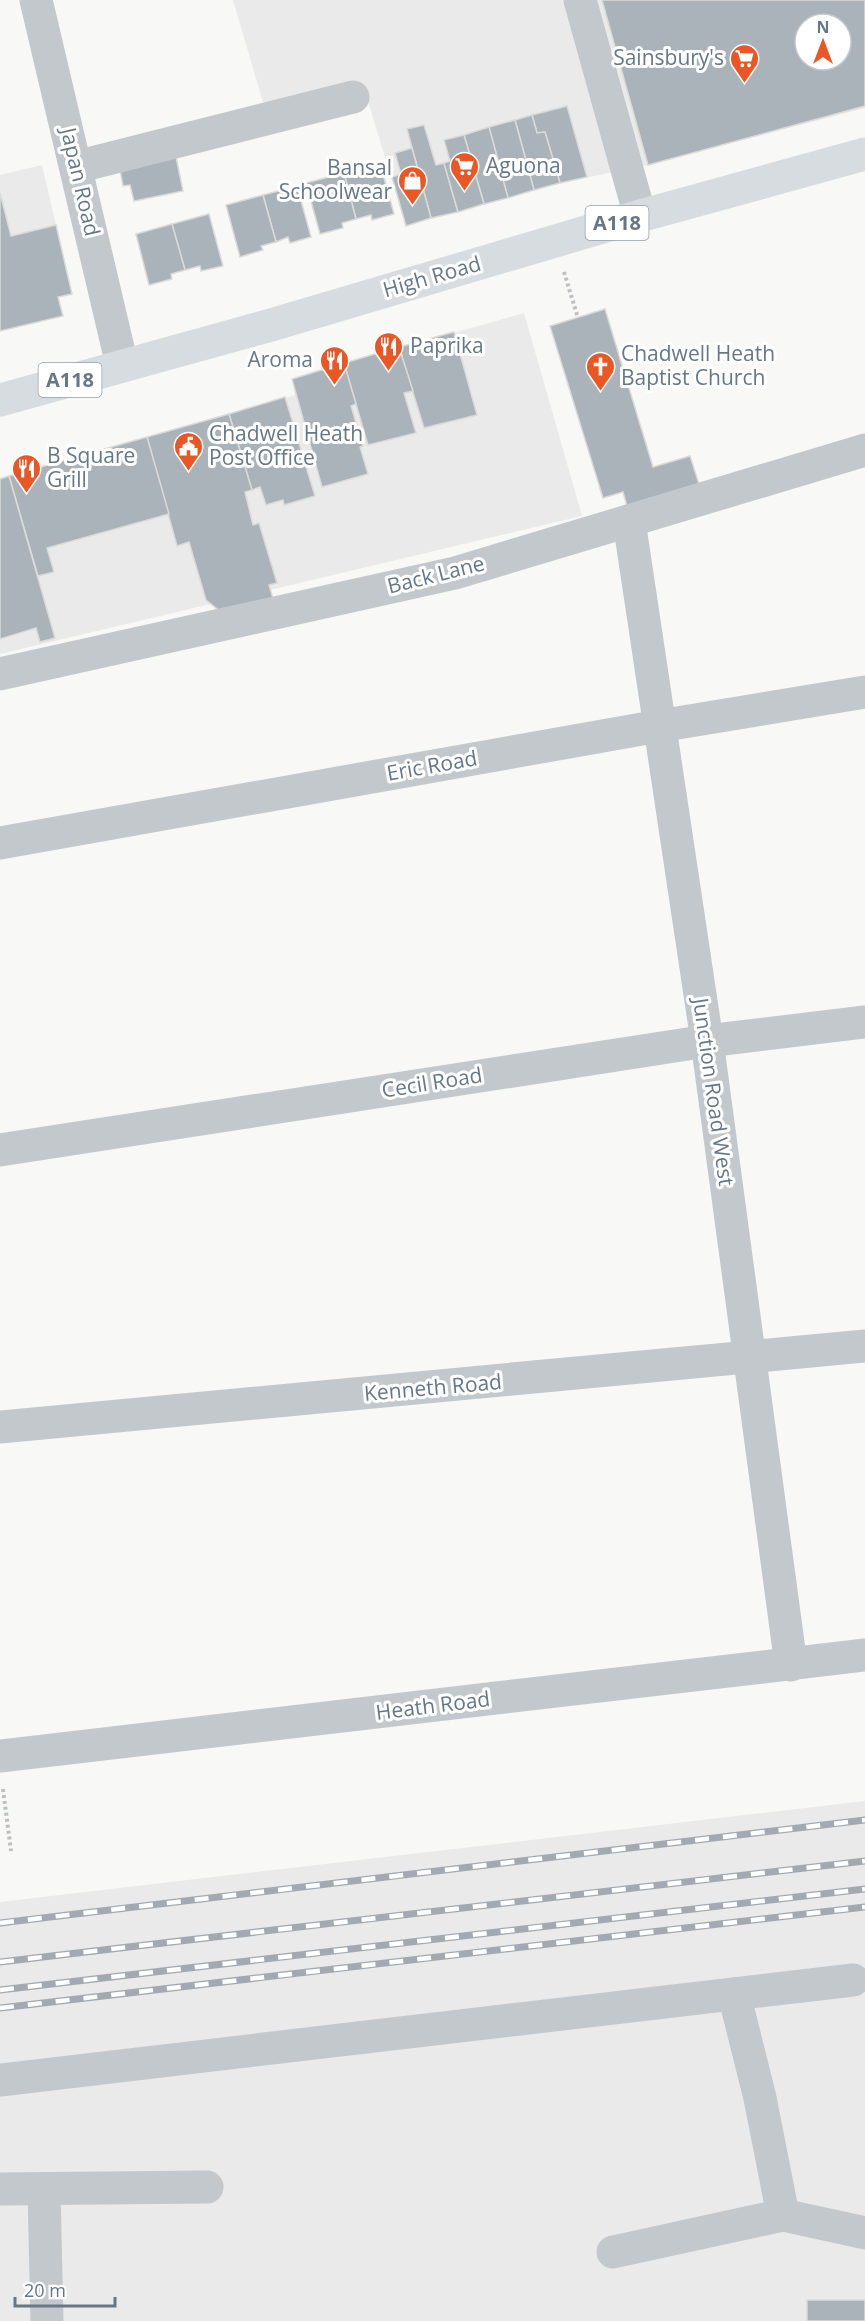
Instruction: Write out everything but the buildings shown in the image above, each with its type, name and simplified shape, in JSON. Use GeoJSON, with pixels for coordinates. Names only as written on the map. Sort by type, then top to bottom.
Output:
{"type":"FeatureCollection","features":[{"type":"Feature","properties":{"kind":"main road","name":"High Road"},"geometry":{"type":"LineString","coordinates":[[0,400],[271,325],[369,294],[865,154]]}},
{"type":"Feature","properties":{"kind":"street","name":"Japan Road"},"geometry":{"type":"LineString","coordinates":[[36,0],[122,365]]}},
{"type":"Feature","properties":{"kind":"street"},"geometry":{"type":"LineString","coordinates":[[580,0],[640,216]]}},
{"type":"Feature","properties":{"kind":"street"},"geometry":{"type":"LineString","coordinates":[[76,167],[353,97]]}},
{"type":"Feature","properties":{"kind":"street","name":"Back Lane"},"geometry":{"type":"LineString","coordinates":[[0,674],[455,573],[865,450]]}},
{"type":"Feature","properties":{"kind":"street","name":"Junction Road West"},"geometry":{"type":"LineString","coordinates":[[629,521],[707,1041],[791,1665]]}},
{"type":"Feature","properties":{"kind":"street","name":"Eric Road"},"geometry":{"type":"LineString","coordinates":[[0,843],[659,726],[865,692]]}},
{"type":"Feature","properties":{"kind":"street","name":"Cecil Road"},"geometry":{"type":"LineString","coordinates":[[0,1150],[707,1041],[865,1022]]}},
{"type":"Feature","properties":{"kind":"street","name":"Kenneth Road"},"geometry":{"type":"LineString","coordinates":[[0,1427],[749,1359],[865,1346]]}},
{"type":"Feature","properties":{"kind":"street","name":"Heath Road"},"geometry":{"type":"LineString","coordinates":[[1,1770],[865,1655]]}},
{"type":"Feature","properties":{"kind":"street"},"geometry":{"type":"LineString","coordinates":[[0,2080],[854,1980]]}},
{"type":"Feature","properties":{"kind":"street"},"geometry":{"type":"LineString","coordinates":[[734,1994],[760,2098],[783,2215]]}},
{"type":"Feature","properties":{"kind":"street"},"geometry":{"type":"LineString","coordinates":[[0,2189],[207,2187]]}},
{"type":"Feature","properties":{"kind":"street"},"geometry":{"type":"LineString","coordinates":[[44,2189],[47,2321]]}},
{"type":"Feature","properties":{"kind":"street"},"geometry":{"type":"LineString","coordinates":[[613,2252],[783,2215],[865,2233]]}},
{"type":"Feature","properties":{"kind":"path"},"geometry":{"type":"LineString","coordinates":[[555,243],[578,318]]}},
{"type":"Feature","properties":{"kind":"path"},"geometry":{"type":"LineString","coordinates":[[1,1770],[10,1851]]}},
{"type":"Feature","properties":{"kind":"shaded area"},"geometry":{"type":"Polygon","coordinates":[[[233,0],[865,0],[865,108],[648,165],[560,183],[406,226],[363,85],[265,109],[233,0]]]}},
{"type":"Feature","properties":{"kind":"shaded area"},"geometry":{"type":"Polygon","coordinates":[[[42,165],[72,294],[58,297],[63,316],[0,331],[0,175],[42,165]]]}},
{"type":"Feature","properties":{"kind":"shaded area"},"geometry":{"type":"Polygon","coordinates":[[[524,313],[582,516],[0,654],[0,479],[295,395],[292,379],[524,313]]]}},
{"type":"Feature","properties":{"kind":"shaded area"},"geometry":{"type":"Polygon","coordinates":[[[865,1801],[865,2321],[0,2321],[0,1902],[865,1801]]]}},
{"type":"Feature","properties":{"kind":"railway"},"geometry":{"type":"LineString","coordinates":[[0,1923],[865,1820]]}},
{"type":"Feature","properties":{"kind":"railway"},"geometry":{"type":"LineString","coordinates":[[0,1962],[865,1861]]}},
{"type":"Feature","properties":{"kind":"railway"},"geometry":{"type":"LineString","coordinates":[[0,1990],[865,1889]]}},
{"type":"Feature","properties":{"kind":"railway"},"geometry":{"type":"LineString","coordinates":[[0,2008],[865,1907]]}},
{"type":"Feature","properties":{"kind":"place","name":"Sainsbury's"},"geometry":{"type":"Point","coordinates":[745,84]}},
{"type":"Feature","properties":{"kind":"place","name":"Aguona"},"geometry":{"type":"Point","coordinates":[465,192]}},
{"type":"Feature","properties":{"kind":"place","name":"Bansal Schoolwear"},"geometry":{"type":"Point","coordinates":[413,206]}},
{"type":"Feature","properties":{"kind":"place","name":"Paprika"},"geometry":{"type":"Point","coordinates":[389,372]}},
{"type":"Feature","properties":{"kind":"place","name":"Aroma"},"geometry":{"type":"Point","coordinates":[334,386]}},
{"type":"Feature","properties":{"kind":"place","name":"Chadwell Heath Baptist Church"},"geometry":{"type":"Point","coordinates":[600,392]}},
{"type":"Feature","properties":{"kind":"place","name":"Chadwell Heath Post Office"},"geometry":{"type":"Point","coordinates":[188,472]}},
{"type":"Feature","properties":{"kind":"place","name":"B Square Grill"},"geometry":{"type":"Point","coordinates":[26,494]}}]}
